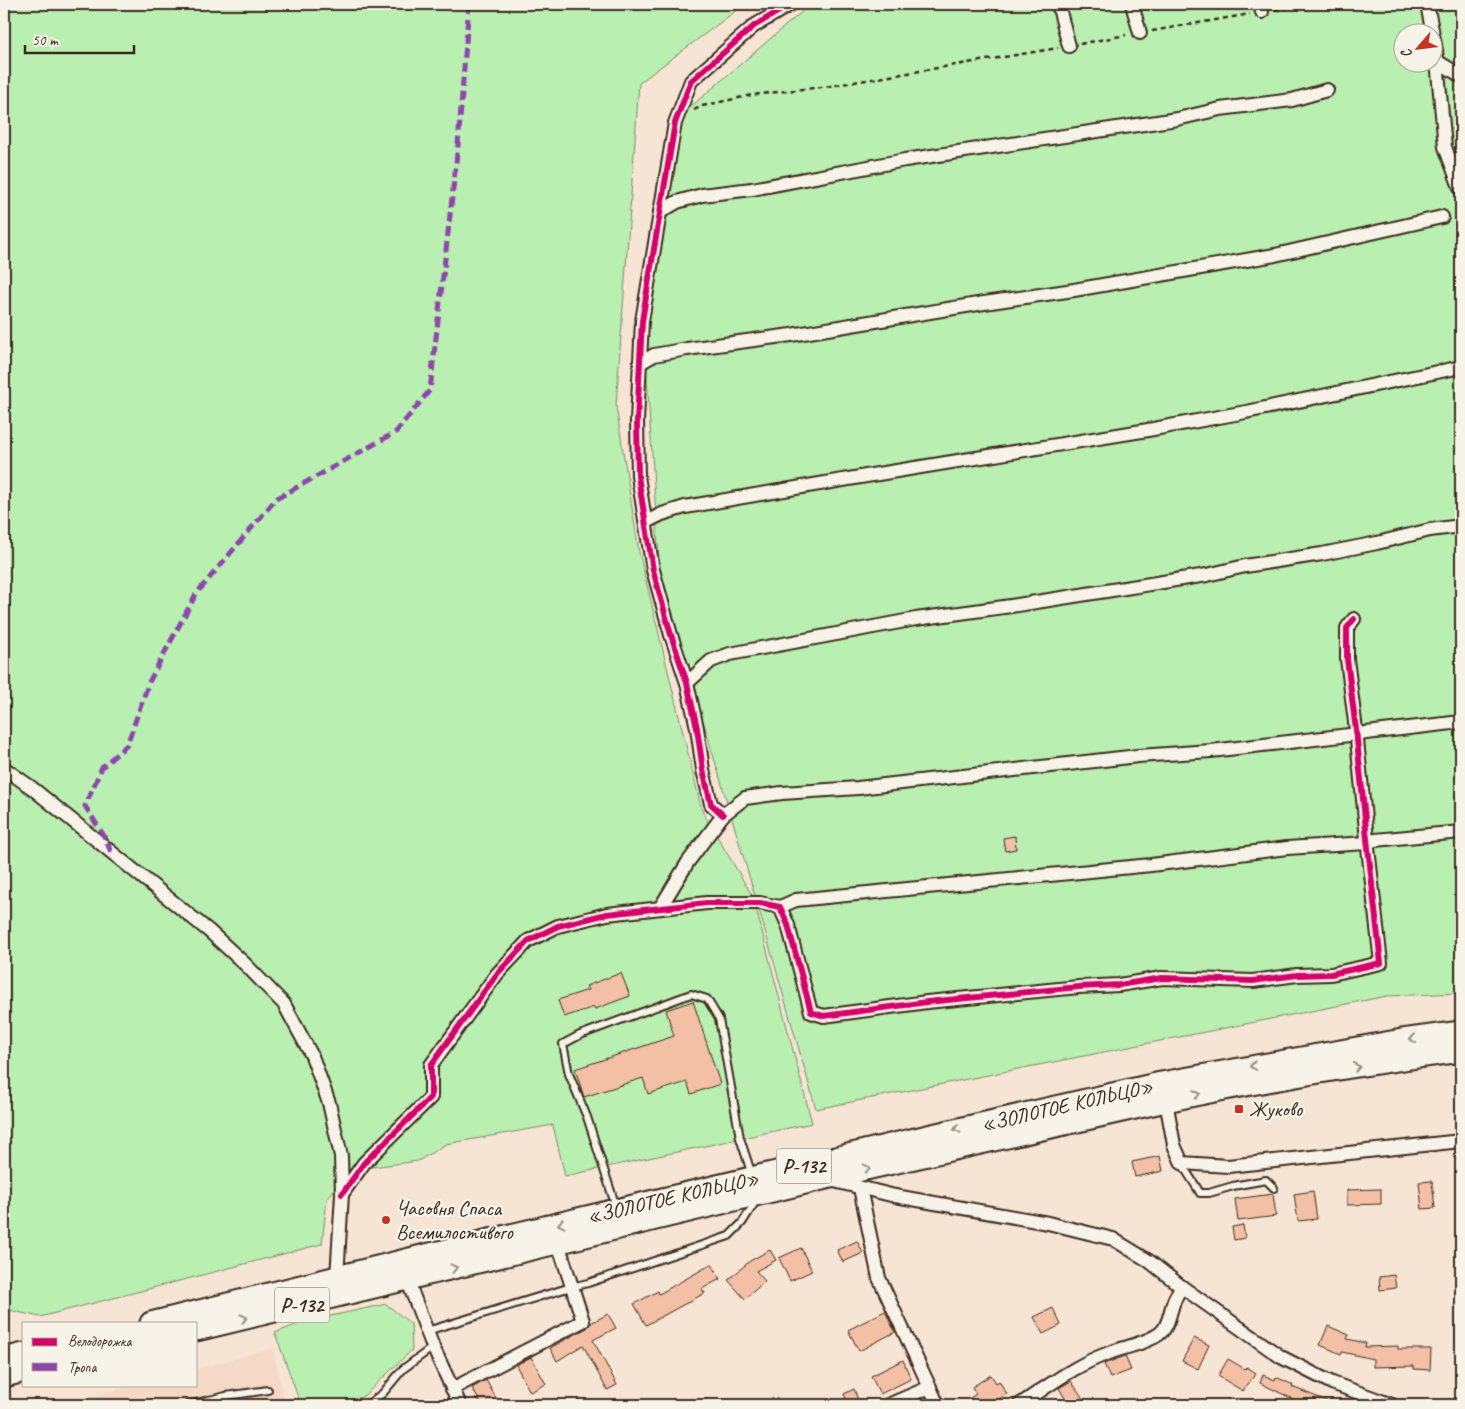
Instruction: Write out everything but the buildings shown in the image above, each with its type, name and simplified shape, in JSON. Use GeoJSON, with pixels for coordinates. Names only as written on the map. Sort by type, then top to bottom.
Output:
{"type":"FeatureCollection","features":[{"type":"Feature","properties":{"kind":"highway","name":"«ЗОЛОТОЕ КОЛЬЦО»"},"geometry":{"type":"LineString","coordinates":[[198,1330],[558,1243],[756,1187],[804,1166],[928,1136],[1161,1083],[1402,1040],[1461,1032]]}},
{"type":"Feature","properties":{"kind":"highway","name":"«ЗОЛОТОЕ КОЛЬЦО»"},"geometry":{"type":"LineString","coordinates":[[156,1322],[617,1211],[756,1187],[826,1178],[1214,1090],[1461,1051]]}},
{"type":"Feature","properties":{"kind":"highway"},"geometry":{"type":"LineString","coordinates":[[4,1358],[22,1354]]}},
{"type":"Feature","properties":{"kind":"highway"},"geometry":{"type":"LineString","coordinates":[[4,1376],[22,1372]]}},
{"type":"Feature","properties":{"kind":"street"},"geometry":{"type":"LineString","coordinates":[[723,815],[711,804],[702,770],[697,728],[687,683],[653,570],[638,476],[637,421],[642,320],[677,119],[691,81],[754,26],[792,4]]}},
{"type":"Feature","properties":{"kind":"street"},"geometry":{"type":"LineString","coordinates":[[1058,4],[1070,46]]}},
{"type":"Feature","properties":{"kind":"street"},"geometry":{"type":"LineString","coordinates":[[1132,4],[1140,33]]}},
{"type":"Feature","properties":{"kind":"street"},"geometry":{"type":"LineString","coordinates":[[1427,4],[1430,22]]}},
{"type":"Feature","properties":{"kind":"street"},"geometry":{"type":"LineString","coordinates":[[1442,64],[1461,76]]}},
{"type":"Feature","properties":{"kind":"street"},"geometry":{"type":"LineString","coordinates":[[1438,72],[1446,147],[1461,190]]}},
{"type":"Feature","properties":{"kind":"street"},"geometry":{"type":"LineString","coordinates":[[660,212],[677,202],[702,195],[771,186],[905,160],[1168,120],[1220,109],[1292,100],[1327,90]]}},
{"type":"Feature","properties":{"kind":"street"},"geometry":{"type":"LineString","coordinates":[[640,363],[654,355],[687,349],[791,335],[1074,290],[1275,254],[1442,217]]}},
{"type":"Feature","properties":{"kind":"street"},"geometry":{"type":"LineString","coordinates":[[646,522],[662,514],[685,507],[1157,429],[1461,367]]}},
{"type":"Feature","properties":{"kind":"street"},"geometry":{"type":"LineString","coordinates":[[687,683],[711,661],[730,654],[916,619],[1207,576],[1245,566],[1322,554],[1430,530],[1461,526]]}},
{"type":"Feature","properties":{"kind":"street"},"geometry":{"type":"LineString","coordinates":[[780,906],[788,925],[811,1012],[824,1016],[927,1002],[1079,987],[1119,986],[1162,978],[1253,981],[1297,975],[1331,974],[1381,963],[1357,734],[1347,659],[1347,628],[1354,619]]}},
{"type":"Feature","properties":{"kind":"street"},"geometry":{"type":"LineString","coordinates":[[660,908],[688,862],[723,815],[745,798],[782,793],[858,788],[1461,722]]}},
{"type":"Feature","properties":{"kind":"street"},"geometry":{"type":"LineString","coordinates":[[4,768],[209,931],[284,1004],[312,1056],[329,1103],[341,1156],[342,1194],[337,1278]]}},
{"type":"Feature","properties":{"kind":"street"},"geometry":{"type":"LineString","coordinates":[[342,1194],[364,1163],[431,1097],[431,1065],[497,974],[528,941],[558,926],[607,914],[707,903],[760,903],[780,906],[796,900],[1152,865],[1287,848],[1367,843],[1375,840],[1461,832]]}},
{"type":"Feature","properties":{"kind":"street"},"geometry":{"type":"LineString","coordinates":[[1166,1101],[1174,1145],[1182,1163],[1228,1166],[1461,1141]]}},
{"type":"Feature","properties":{"kind":"street"},"geometry":{"type":"LineString","coordinates":[[804,1166],[826,1178],[860,1188],[1048,1223],[1113,1239],[1149,1261],[1182,1287],[1281,1357],[1332,1382],[1392,1405]]}},
{"type":"Feature","properties":{"kind":"street"},"geometry":{"type":"LineString","coordinates":[[860,1188],[879,1278],[938,1405]]}},
{"type":"Feature","properties":{"kind":"street"},"geometry":{"type":"LineString","coordinates":[[452,1389],[583,1321],[558,1243]]}},
{"type":"Feature","properties":{"kind":"street"},"geometry":{"type":"LineString","coordinates":[[407,1279],[426,1331],[460,1405]]}},
{"type":"Feature","properties":{"kind":"street"},"geometry":{"type":"LineString","coordinates":[[1018,1405],[1083,1363],[1146,1341],[1164,1330],[1176,1294],[1182,1287]]}},
{"type":"Feature","properties":{"kind":"street"},"geometry":{"type":"LineString","coordinates":[[888,1405],[930,1387]]}},
{"type":"Feature","properties":{"kind":"lane"},"geometry":{"type":"LineString","coordinates":[[426,1331],[588,1283],[729,1236],[742,1223],[756,1187],[740,1138],[719,1019],[707,999],[692,994],[580,1035],[563,1044],[569,1074],[587,1117],[617,1211]]}},
{"type":"Feature","properties":{"kind":"lane"},"geometry":{"type":"LineString","coordinates":[[1182,1163],[1186,1173],[1200,1193],[1209,1193],[1266,1180],[1274,1188]]}},
{"type":"Feature","properties":{"kind":"lane"},"geometry":{"type":"LineString","coordinates":[[367,1405],[382,1393],[403,1369],[433,1347]]}},
{"type":"Feature","properties":{"kind":"lane"},"geometry":{"type":"LineString","coordinates":[[187,1405],[226,1396],[268,1390]]}},
{"type":"Feature","properties":{"kind":"lane"},"geometry":{"type":"LineString","coordinates":[[226,1396],[228,1405]]}},
{"type":"Feature","properties":{"kind":"path"},"geometry":{"type":"LineString","coordinates":[[677,119],[702,106],[752,95],[830,86],[932,70],[1140,33],[1261,8],[1310,4]]}},
{"type":"Feature","properties":{"kind":"shaded area"},"geometry":{"type":"Polygon","coordinates":[[[273,1348],[285,1405],[62,1405],[131,1386],[198,1386],[198,1368],[273,1348]]]}},
{"type":"Feature","properties":{"kind":"green space"},"geometry":{"type":"Polygon","coordinates":[[[4,4],[745,4],[639,83],[616,406],[639,552],[702,811],[753,897],[812,1123],[565,1176],[553,1125],[446,1144],[418,1161],[349,1170],[327,1199],[322,1244],[40,1317],[4,1309],[4,4]]]}},
{"type":"Feature","properties":{"kind":"green space"},"geometry":{"type":"Polygon","coordinates":[[[811,4],[1461,4],[1461,993],[1387,996],[816,1109],[660,576],[644,333],[681,115],[811,4]]]}},
{"type":"Feature","properties":{"kind":"green space"},"geometry":{"type":"Polygon","coordinates":[[[386,1304],[411,1324],[412,1350],[365,1395],[343,1405],[301,1405],[275,1333],[303,1322],[386,1304]]]}},
{"type":"Feature","properties":{"kind":"marked path"},"geometry":{"type":"LineString","coordinates":[[111,852],[104,836],[85,806],[102,767],[127,745],[149,682],[196,594],[276,499],[396,432],[430,390],[458,145],[469,4]]}},
{"type":"Feature","properties":{"kind":"cycle path"},"geometry":{"type":"LineString","coordinates":[[723,815],[711,804],[687,683],[653,570],[638,476],[637,421],[642,321],[675,123],[691,81],[754,26],[791,4]]}},
{"type":"Feature","properties":{"kind":"cycle path"},"geometry":{"type":"LineString","coordinates":[[342,1194],[364,1163],[431,1097],[431,1065],[497,974],[528,941],[558,926],[607,914],[707,903],[760,903],[780,907],[788,925],[811,1012],[824,1016],[927,1002],[1079,987],[1119,985],[1162,978],[1253,981],[1297,975],[1331,974],[1381,963],[1347,659],[1347,628],[1354,619]]}},
{"type":"Feature","properties":{"kind":"place","name":"Жуково"},"geometry":{"type":"Point","coordinates":[1239,1109]}},
{"type":"Feature","properties":{"kind":"place","name":"Часовня Спаса Всемилостивого"},"geometry":{"type":"Point","coordinates":[386,1220]}}]}
